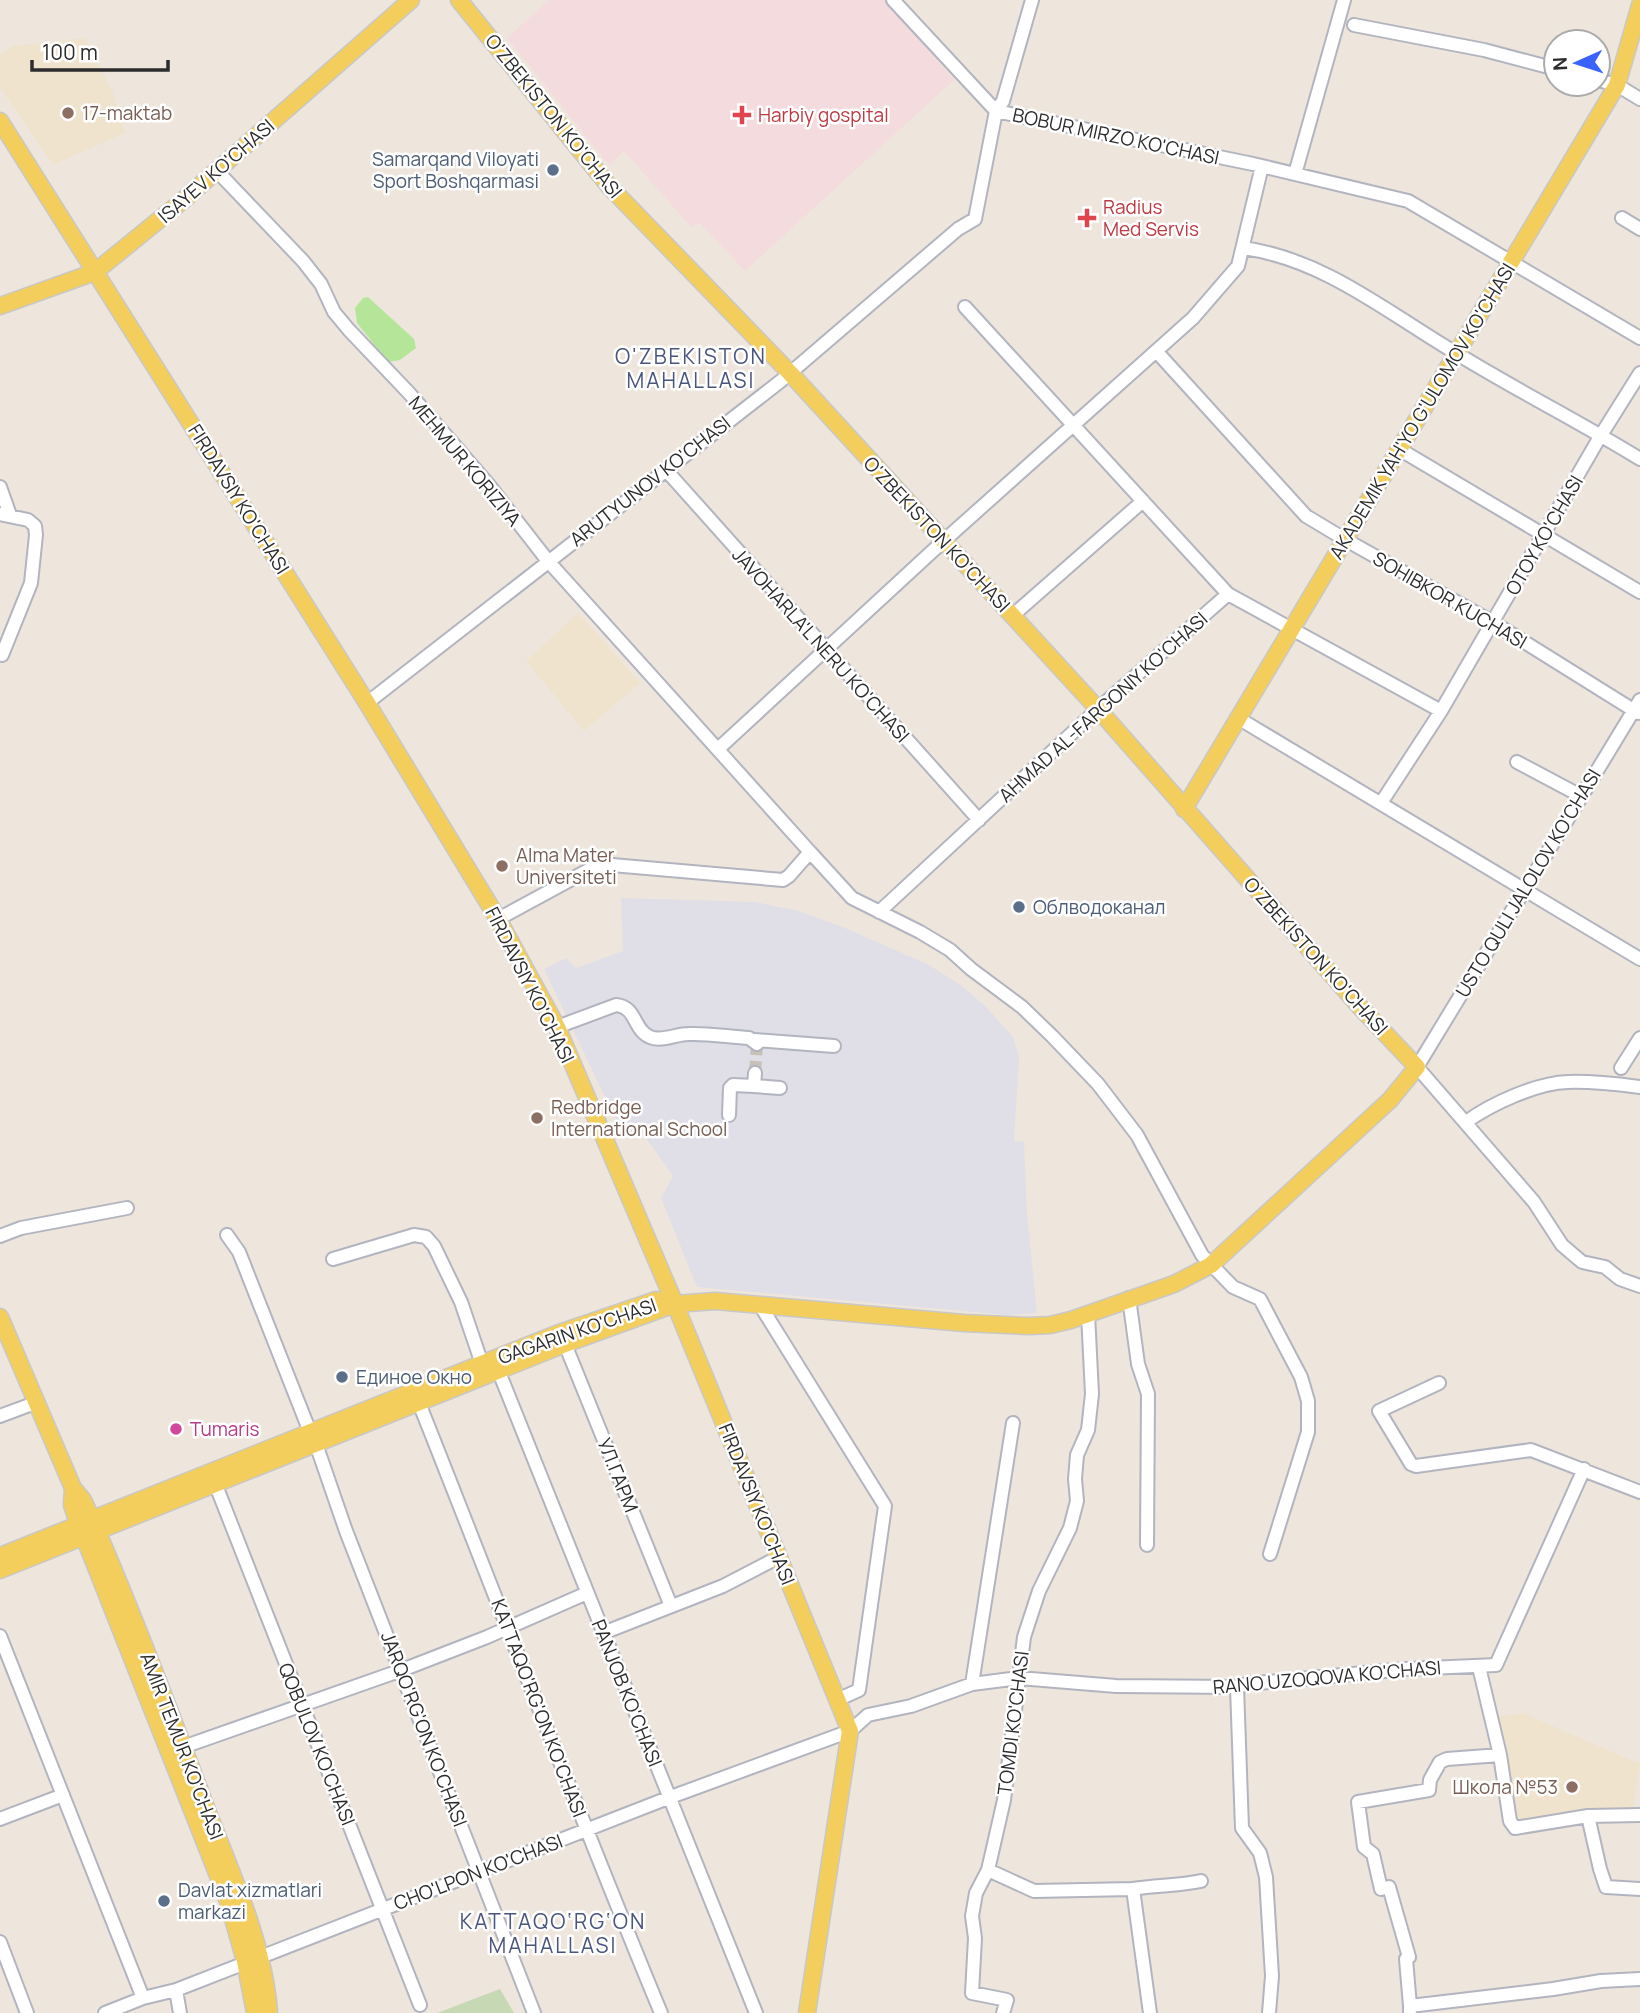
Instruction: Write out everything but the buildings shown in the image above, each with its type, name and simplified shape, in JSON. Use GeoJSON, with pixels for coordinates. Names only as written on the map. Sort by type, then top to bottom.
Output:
{"type":"FeatureCollection","features":[{"type":"Feature","properties":{"kind":"main road","name":"ISAYEV KO'CHASI"},"geometry":{"type":"LineString","coordinates":[[0,306],[95,272],[217,171],[411,0]]}},
{"type":"Feature","properties":{"kind":"main road","name":"O'ZBEKISTON KO'CHASI"},"geometry":{"type":"LineString","coordinates":[[459,0],[609,186],[790,373],[1098,709],[1361,1008],[1417,1067]]}},
{"type":"Feature","properties":{"kind":"main road","name":"AKADEMIK YAH'YO G'ULOMOV KO'CHASI"},"geometry":{"type":"LineString","coordinates":[[1184,809],[1617,85],[1640,5]]}},
{"type":"Feature","properties":{"kind":"main road","name":"FIRDAVSIY KO'CHASI"},"geometry":{"type":"LineString","coordinates":[[0,121],[368,703],[498,919],[556,1027],[675,1304],[850,1731]]}},
{"type":"Feature","properties":{"kind":"main road"},"geometry":{"type":"LineString","coordinates":[[675,1304],[715,1301],[964,1323],[1029,1326],[1050,1325],[1088,1314],[1174,1284],[1211,1265],[1390,1100],[1417,1067]]}},
{"type":"Feature","properties":{"kind":"main road","name":"GAGARIN KO'CHASI"},"geometry":{"type":"LineString","coordinates":[[0,1556],[88,1529],[215,1483],[482,1364],[559,1333],[656,1300],[675,1304]]}},
{"type":"Feature","properties":{"kind":"main road","name":"GAGARIN KO'CHASI"},"geometry":{"type":"LineString","coordinates":[[0,1570],[88,1529],[313,1438],[419,1403],[565,1344],[675,1304]]}},
{"type":"Feature","properties":{"kind":"main road","name":"AMIR TEMUR KO'CHASI"},"geometry":{"type":"LineString","coordinates":[[0,1317],[73,1488],[83,1500],[88,1529],[252,1959],[269,2013]]}},
{"type":"Feature","properties":{"kind":"main road","name":"AMIR TEMUR KO'CHASI"},"geometry":{"type":"LineString","coordinates":[[88,1529],[183,1747],[241,1897],[252,1959],[255,2013]]}},
{"type":"Feature","properties":{"kind":"main road"},"geometry":{"type":"LineString","coordinates":[[807,2013],[850,1731]]}},
{"type":"Feature","properties":{"kind":"street","name":"BOBUR MIRZO KO'CHASI"},"geometry":{"type":"LineString","coordinates":[[893,0],[996,111],[1262,166],[1408,201],[1640,338]]}},
{"type":"Feature","properties":{"kind":"street","name":"ARUTYUNOV KO'CHASI"},"geometry":{"type":"LineString","coordinates":[[368,703],[790,373],[958,229],[975,219],[996,111],[1003,101],[1032,0]]}},
{"type":"Feature","properties":{"kind":"street"},"geometry":{"type":"LineString","coordinates":[[1295,174],[1344,0]]}},
{"type":"Feature","properties":{"kind":"street"},"geometry":{"type":"LineString","coordinates":[[1354,25],[1484,50],[1542,65]]}},
{"type":"Feature","properties":{"kind":"street"},"geometry":{"type":"LineString","coordinates":[[1612,84],[1640,99]]}},
{"type":"Feature","properties":{"kind":"street"},"geometry":{"type":"LineString","coordinates":[[718,749],[1193,317],[1238,266],[1262,166]]}},
{"type":"Feature","properties":{"kind":"street","name":"MEHMUR KORIZIYA"},"geometry":{"type":"LineString","coordinates":[[217,171],[303,261],[321,284],[334,312],[488,484],[548,561],[852,898],[950,950],[1022,1007],[1098,1084],[1137,1135],[1196,1246],[1233,1287],[1260,1299],[1301,1377],[1308,1401],[1308,1432],[1270,1554]]}},
{"type":"Feature","properties":{"kind":"street"},"geometry":{"type":"LineString","coordinates":[[1622,218],[1640,229]]}},
{"type":"Feature","properties":{"kind":"street"},"geometry":{"type":"LineString","coordinates":[[1243,248],[1290,258],[1326,273],[1457,354],[1640,459]]}},
{"type":"Feature","properties":{"kind":"street"},"geometry":{"type":"LineString","coordinates":[[965,307],[1227,594],[1292,627],[1441,711]]}},
{"type":"Feature","properties":{"kind":"street","name":"SOHIBKOR KUCHASI"},"geometry":{"type":"LineString","coordinates":[[1157,352],[1306,516],[1638,708]]}},
{"type":"Feature","properties":{"kind":"street","name":"OTOY KO'CHASI"},"geometry":{"type":"LineString","coordinates":[[1381,803],[1441,711],[1601,435],[1640,373]]}},
{"type":"Feature","properties":{"kind":"street"},"geometry":{"type":"LineString","coordinates":[[1399,449],[1640,592]]}},
{"type":"Feature","properties":{"kind":"street","name":"JAVOHARLA'L NERU KO'CHASI"},"geometry":{"type":"LineString","coordinates":[[665,470],[979,820]]}},
{"type":"Feature","properties":{"kind":"street"},"geometry":{"type":"LineString","coordinates":[[0,487],[5,514],[28,520],[35,526],[36,535],[31,583],[2,654]]}},
{"type":"Feature","properties":{"kind":"street"},"geometry":{"type":"LineString","coordinates":[[1012,616],[1143,501]]}},
{"type":"Feature","properties":{"kind":"street","name":"AHMAD AL-FARGONIY KO'CHASI"},"geometry":{"type":"LineString","coordinates":[[879,912],[1098,709],[1227,594]]}},
{"type":"Feature","properties":{"kind":"street","name":"USTO QULI JALOLOV KO'CHASI"},"geometry":{"type":"LineString","coordinates":[[1417,1067],[1581,796],[1638,708]]}},
{"type":"Feature","properties":{"kind":"street"},"geometry":{"type":"LineString","coordinates":[[1238,718],[1640,959]]}},
{"type":"Feature","properties":{"kind":"street"},"geometry":{"type":"LineString","coordinates":[[1517,762],[1581,796]]}},
{"type":"Feature","properties":{"kind":"street"},"geometry":{"type":"LineString","coordinates":[[498,919],[594,867],[612,865],[783,880],[789,877],[810,852]]}},
{"type":"Feature","properties":{"kind":"street"},"geometry":{"type":"LineString","coordinates":[[556,1027],[616,1006],[625,1006],[631,1011],[641,1030],[649,1037],[657,1039],[688,1034],[756,1042],[834,1046]]}},
{"type":"Feature","properties":{"kind":"street"},"geometry":{"type":"LineString","coordinates":[[1621,1068],[1640,1038]]}},
{"type":"Feature","properties":{"kind":"street"},"geometry":{"type":"LineString","coordinates":[[1417,1067],[1534,1202],[1562,1245],[1581,1262],[1605,1267],[1620,1279],[1640,1286]]}},
{"type":"Feature","properties":{"kind":"street"},"geometry":{"type":"LineString","coordinates":[[729,1115],[730,1088],[733,1085],[755,1080],[780,1088]]}},
{"type":"Feature","properties":{"kind":"street"},"geometry":{"type":"LineString","coordinates":[[1466,1122],[1510,1097],[1558,1083],[1611,1083],[1640,1087]]}},
{"type":"Feature","properties":{"kind":"street"},"geometry":{"type":"LineString","coordinates":[[0,1236],[21,1228],[127,1208]]}},
{"type":"Feature","properties":{"kind":"street","name":"JARQO'RG'ON KO'CHASI"},"geometry":{"type":"LineString","coordinates":[[227,1235],[239,1252],[313,1438],[346,1531],[534,2013]]}},
{"type":"Feature","properties":{"kind":"street"},"geometry":{"type":"LineString","coordinates":[[333,1259],[414,1235],[426,1237],[434,1246],[461,1302],[482,1364]]}},
{"type":"Feature","properties":{"kind":"street"},"geometry":{"type":"LineString","coordinates":[[1129,1298],[1138,1364],[1148,1394],[1147,1545]]}},
{"type":"Feature","properties":{"kind":"street"},"geometry":{"type":"LineString","coordinates":[[760,1305],[885,1506],[859,1690],[837,1700]]}},
{"type":"Feature","properties":{"kind":"street","name":"TOMDI KO'CHASI"},"geometry":{"type":"LineString","coordinates":[[1003,2013],[1007,2000],[972,1993],[975,1938],[972,1916],[976,1894],[988,1870],[1003,1800],[1024,1637],[1039,1591],[1070,1528],[1077,1501],[1077,1455],[1088,1430],[1092,1394],[1088,1314]]}},
{"type":"Feature","properties":{"kind":"street","name":"УЛ.ГАРМ"},"geometry":{"type":"LineString","coordinates":[[565,1344],[671,1606]]}},
{"type":"Feature","properties":{"kind":"street","name":"PANJOB KO'CHASI"},"geometry":{"type":"LineString","coordinates":[[499,1372],[756,2013]]}},
{"type":"Feature","properties":{"kind":"street"},"geometry":{"type":"LineString","coordinates":[[1438,1383],[1379,1411],[1411,1464],[1416,1466],[1531,1450],[1640,1492]]}},
{"type":"Feature","properties":{"kind":"street"},"geometry":{"type":"LineString","coordinates":[[0,1416],[35,1403]]}},
{"type":"Feature","properties":{"kind":"street","name":"KATTAQO'RG'ON KO'CHASI"},"geometry":{"type":"LineString","coordinates":[[419,1403],[509,1627],[585,1832],[661,2013]]}},
{"type":"Feature","properties":{"kind":"street"},"geometry":{"type":"LineString","coordinates":[[972,1684],[1013,1423]]}},
{"type":"Feature","properties":{"kind":"street"},"geometry":{"type":"LineString","coordinates":[[1584,1469],[1496,1665],[1479,1667],[1500,1755],[1510,1821],[1515,1828],[1588,1816],[1640,1815]]}},
{"type":"Feature","properties":{"kind":"street","name":"QOBULOV KO'CHASI"},"geometry":{"type":"LineString","coordinates":[[215,1483],[420,2005]]}},
{"type":"Feature","properties":{"kind":"street"},"geometry":{"type":"LineString","coordinates":[[603,1633],[723,1586],[779,1557]]}},
{"type":"Feature","properties":{"kind":"street"},"geometry":{"type":"LineString","coordinates":[[183,1747],[402,1670],[587,1593]]}},
{"type":"Feature","properties":{"kind":"street"},"geometry":{"type":"LineString","coordinates":[[0,1636],[143,1998]]}},
{"type":"Feature","properties":{"kind":"street","name":"RANO UZOQOVA KO'CHASI"},"geometry":{"type":"LineString","coordinates":[[850,1731],[868,1715],[911,1706],[972,1684],[1019,1678],[1116,1686],[1237,1687],[1406,1668],[1479,1667]]}},
{"type":"Feature","properties":{"kind":"street"},"geometry":{"type":"LineString","coordinates":[[1237,1687],[1242,1828],[1260,1853],[1266,1877],[1272,1976],[1269,2013]]}},
{"type":"Feature","properties":{"kind":"street","name":"CHO'LPON KO'CHASI"},"geometry":{"type":"LineString","coordinates":[[105,2013],[143,1998],[176,1990],[668,1798],[850,1731]]}},
{"type":"Feature","properties":{"kind":"street"},"geometry":{"type":"LineString","coordinates":[[1500,1755],[1447,1759],[1440,1762],[1430,1780],[1429,1790],[1358,1802],[1364,1847],[1373,1854],[1381,1889],[1389,1887],[1406,1941],[1410,2009],[1601,1981],[1640,1979]]}},
{"type":"Feature","properties":{"kind":"street"},"geometry":{"type":"LineString","coordinates":[[0,1819],[63,1795]]}},
{"type":"Feature","properties":{"kind":"street"},"geometry":{"type":"LineString","coordinates":[[1588,1816],[1606,1887],[1640,1889]]}},
{"type":"Feature","properties":{"kind":"street"},"geometry":{"type":"LineString","coordinates":[[988,1870],[1034,1891],[1133,1889],[1157,1885],[1172,1887],[1201,1881]]}},
{"type":"Feature","properties":{"kind":"street"},"geometry":{"type":"LineString","coordinates":[[1133,1889],[1150,2013]]}},
{"type":"Feature","properties":{"kind":"street"},"geometry":{"type":"LineString","coordinates":[[0,1942],[27,2013]]}},
{"type":"Feature","properties":{"kind":"street"},"geometry":{"type":"LineString","coordinates":[[176,1990],[180,2013]]}},
{"type":"Feature","properties":{"kind":"shaded area","name":"Harbiy gospital"},"geometry":{"type":"Polygon","coordinates":[[[549,0],[886,0],[954,80],[745,271],[700,223],[691,227],[624,151],[609,165],[507,38],[549,0]]]}},
{"type":"Feature","properties":{"kind":"shaded area","name":"17-maktab"},"geometry":{"type":"Polygon","coordinates":[[[85,38],[113,93],[125,133],[53,165],[0,88],[0,55],[13,46],[85,38]]]}},
{"type":"Feature","properties":{"kind":"shaded area"},"geometry":{"type":"Polygon","coordinates":[[[578,613],[640,683],[584,731],[526,661],[578,613]]]}},
{"type":"Feature","properties":{"kind":"shaded area"},"geometry":{"type":"Polygon","coordinates":[[[621,898],[755,902],[799,911],[927,964],[961,985],[986,1007],[1013,1037],[1019,1057],[1014,1141],[1024,1142],[1027,1214],[1037,1313],[1007,1315],[697,1287],[661,1198],[673,1176],[640,1130],[625,1139],[544,969],[566,958],[576,968],[623,951],[621,898]]]}},
{"type":"Feature","properties":{"kind":"shaded area","name":"Школа №53"},"geometry":{"type":"Polygon","coordinates":[[[1523,1713],[1640,1764],[1633,1811],[1595,1809],[1515,1823],[1494,1717],[1523,1713]]]}},
{"type":"Feature","properties":{"kind":"green space"},"geometry":{"type":"Polygon","coordinates":[[[368,297],[414,339],[416,348],[400,360],[388,362],[357,323],[355,308],[363,298],[368,297]]]}},
{"type":"Feature","properties":{"kind":"green space"},"geometry":{"type":"Polygon","coordinates":[[[500,1989],[514,2013],[437,2013],[500,1989]]]}},
{"type":"Feature","properties":{"kind":"tunnel"},"geometry":{"type":"LineString","coordinates":[[755,1073],[757,1044]]}},
{"type":"Feature","properties":{"kind":"place","name":"17-maktab"},"geometry":{"type":"Point","coordinates":[68,113]}},
{"type":"Feature","properties":{"kind":"place","name":"Harbiy gospital"},"geometry":{"type":"Point","coordinates":[742,115]}},
{"type":"Feature","properties":{"kind":"place","name":"Samarqand Viloyati Sport Boshqarmasi"},"geometry":{"type":"Point","coordinates":[553,170]}},
{"type":"Feature","properties":{"kind":"place","name":"Radius Med Servis"},"geometry":{"type":"Point","coordinates":[1087,218]}},
{"type":"Feature","properties":{"kind":"place","name":"Alma Mater Universiteti"},"geometry":{"type":"Point","coordinates":[502,866]}},
{"type":"Feature","properties":{"kind":"place","name":"Облводоканал"},"geometry":{"type":"Point","coordinates":[1019,907]}},
{"type":"Feature","properties":{"kind":"place","name":"Redbridge International School"},"geometry":{"type":"Point","coordinates":[537,1118]}},
{"type":"Feature","properties":{"kind":"place","name":"Единое Окно"},"geometry":{"type":"Point","coordinates":[342,1377]}},
{"type":"Feature","properties":{"kind":"place","name":"Tumaris"},"geometry":{"type":"Point","coordinates":[176,1429]}},
{"type":"Feature","properties":{"kind":"place","name":"Школа №53"},"geometry":{"type":"Point","coordinates":[1572,1787]}},
{"type":"Feature","properties":{"kind":"place","name":"Davlat xizmatlari markazi"},"geometry":{"type":"Point","coordinates":[164,1901]}},
{"type":"Feature","properties":{"kind":"district","name":"O'ZBEKISTON MAHALLASI"},"geometry":{"type":"Point","coordinates":[691,369]}},
{"type":"Feature","properties":{"kind":"district","name":"KATTAQO‘RG‘ON MAHALLASI"},"geometry":{"type":"Point","coordinates":[553,1934]}}]}
